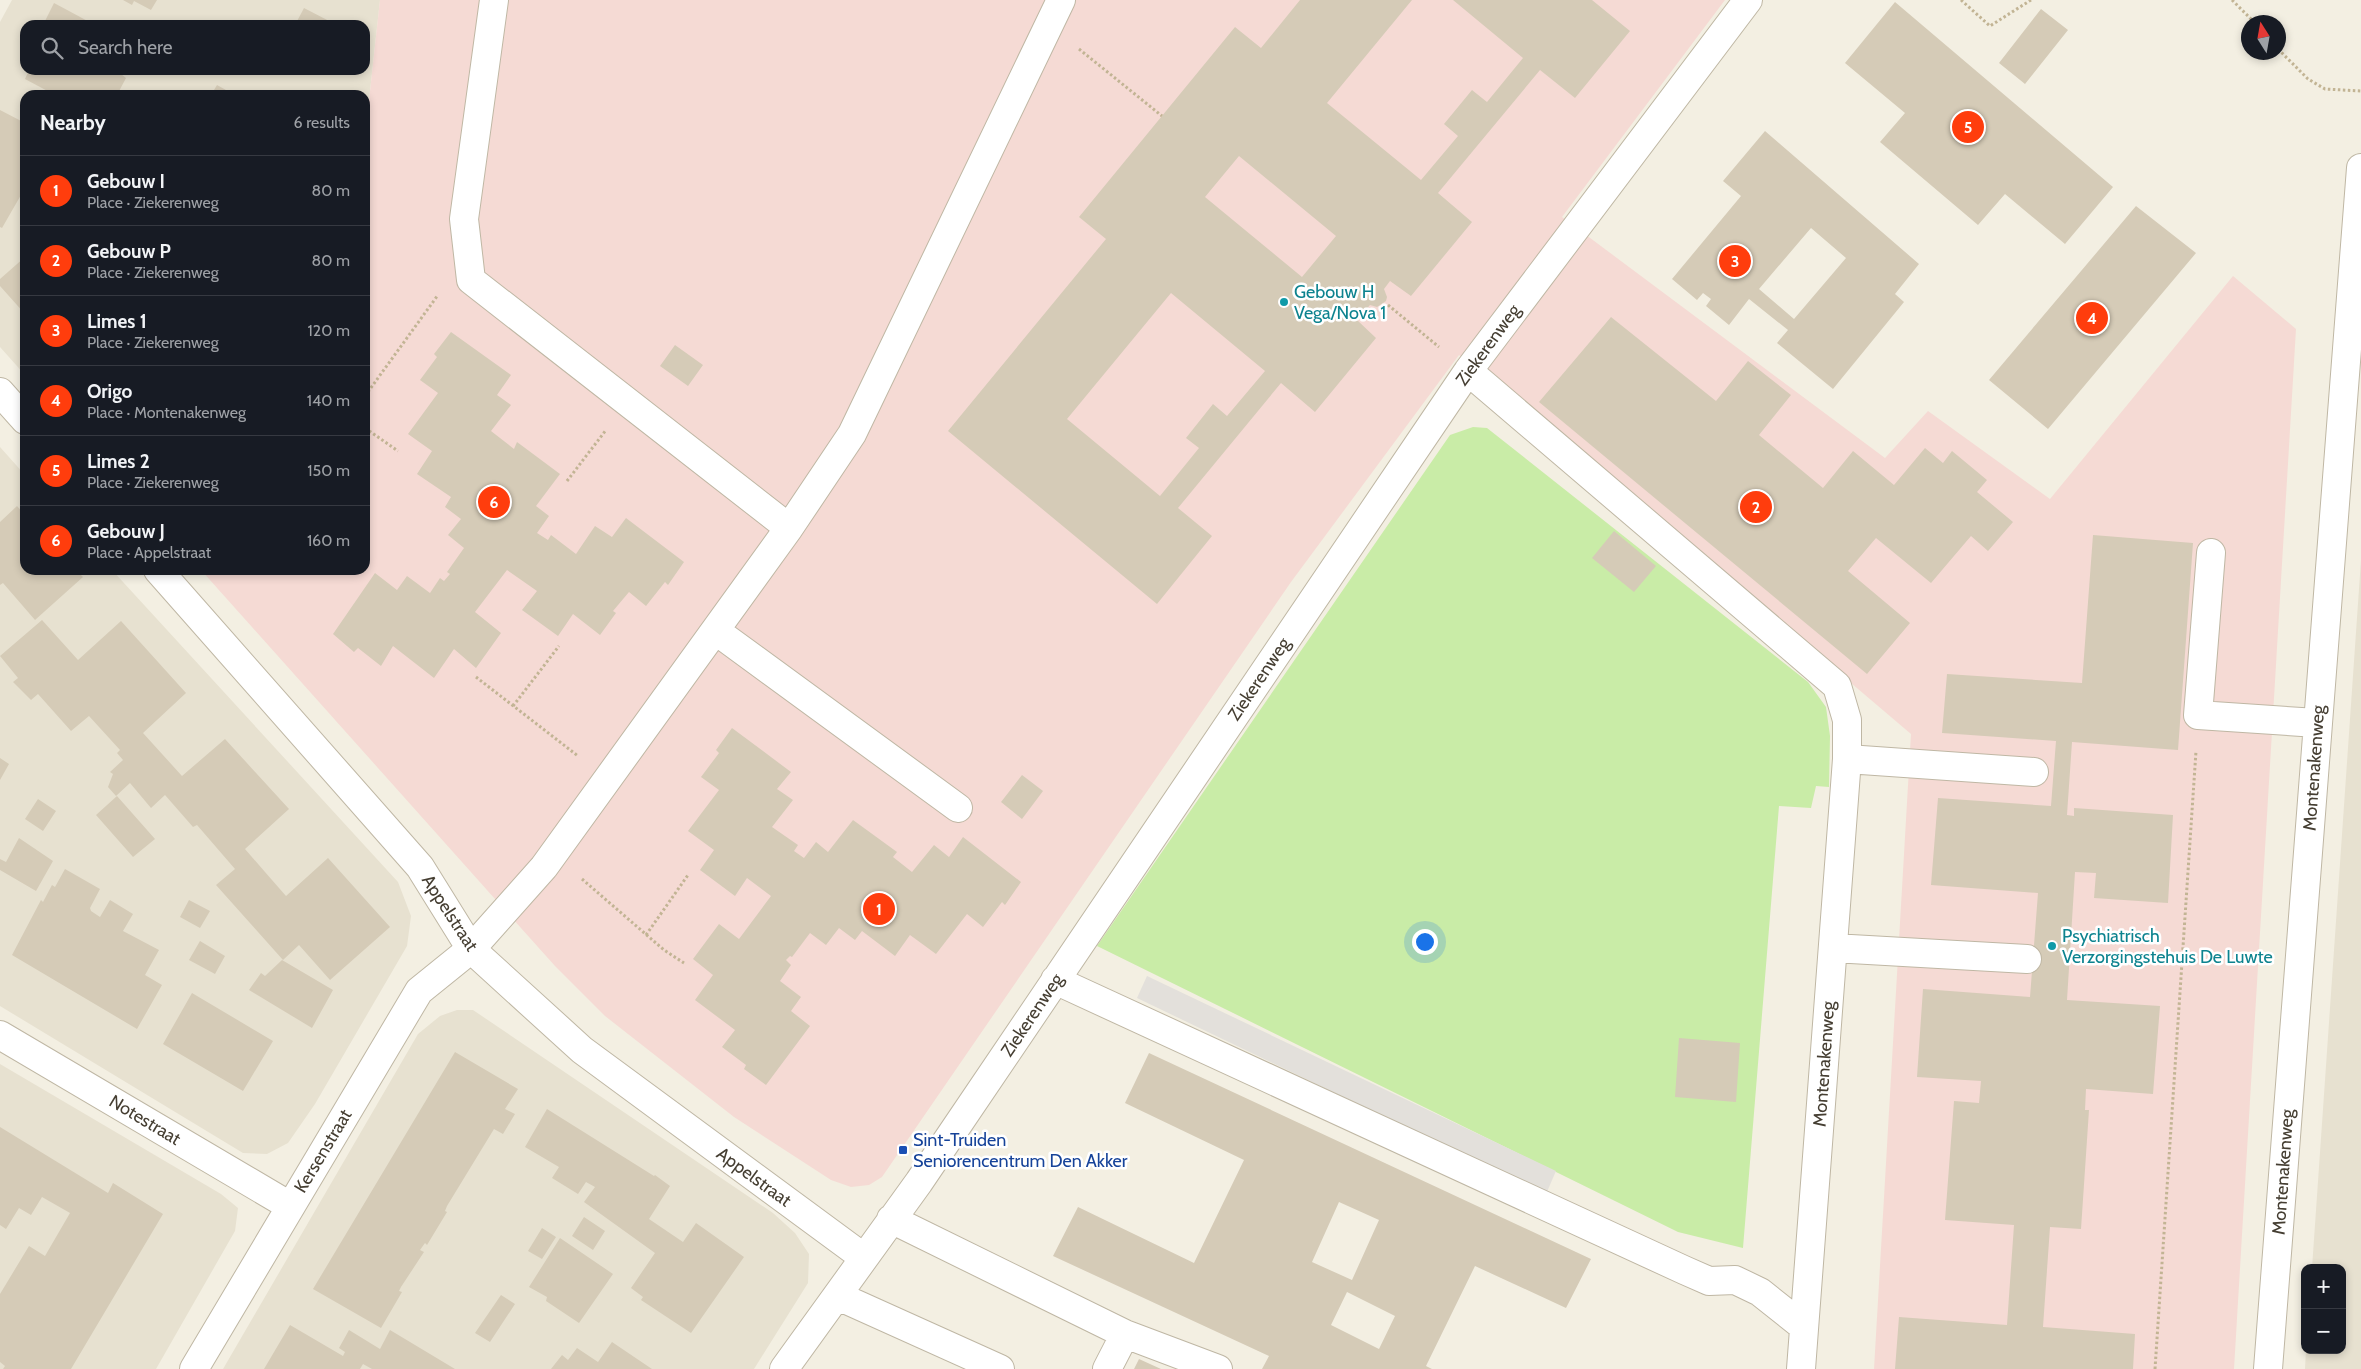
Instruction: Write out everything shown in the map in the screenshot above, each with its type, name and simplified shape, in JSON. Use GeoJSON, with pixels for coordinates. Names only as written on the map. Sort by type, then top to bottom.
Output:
{"type":"FeatureCollection","features":[{"type":"Feature","properties":{"kind":"street"},"geometry":{"type":"LineString","coordinates":[[494,0],[464,219],[470,280],[789,528]]}},
{"type":"Feature","properties":{"kind":"street","name":"Kersenstraat"},"geometry":{"type":"LineString","coordinates":[[194,1369],[419,991],[471,950],[553,854],[716,631],[789,528],[852,434],[1061,0]]}},
{"type":"Feature","properties":{"kind":"street","name":"Ziekerenweg"},"geometry":{"type":"LineString","coordinates":[[784,1369],[891,1220],[1468,371],[1748,0]]}},
{"type":"Feature","properties":{"kind":"street","name":"Montenakenweg"},"geometry":{"type":"LineString","coordinates":[[2268,1369],[2361,168]]}},
{"type":"Feature","properties":{"kind":"street","name":"Montenakenweg"},"geometry":{"type":"LineString","coordinates":[[1468,371],[1837,686],[1847,720],[1847,759],[1801,1369]]}},
{"type":"Feature","properties":{"kind":"street"},"geometry":{"type":"LineString","coordinates":[[0,392],[20,414]]}},
{"type":"Feature","properties":{"kind":"street"},"geometry":{"type":"LineString","coordinates":[[2211,553],[2198,715],[2317,723]]}},
{"type":"Feature","properties":{"kind":"street","name":"Appelstraat"},"geometry":{"type":"LineString","coordinates":[[162,575],[420,866],[471,950],[582,1050],[863,1257]]}},
{"type":"Feature","properties":{"kind":"street"},"geometry":{"type":"LineString","coordinates":[[716,631],[958,808]]}},
{"type":"Feature","properties":{"kind":"street"},"geometry":{"type":"LineString","coordinates":[[1847,759],[2034,772]]}},
{"type":"Feature","properties":{"kind":"street"},"geometry":{"type":"LineString","coordinates":[[1833,948],[2027,960]]}},
{"type":"Feature","properties":{"kind":"street"},"geometry":{"type":"LineString","coordinates":[[1055,980],[1709,1281],[1735,1280],[1760,1292],[1804,1327]]}},
{"type":"Feature","properties":{"kind":"street","name":"Notestraat"},"geometry":{"type":"LineString","coordinates":[[0,1035],[290,1206]]}},
{"type":"Feature","properties":{"kind":"street"},"geometry":{"type":"LineString","coordinates":[[891,1220],[1126,1334],[1218,1369]]}},
{"type":"Feature","properties":{"kind":"street"},"geometry":{"type":"LineString","coordinates":[[838,1296],[1000,1369]]}},
{"type":"Feature","properties":{"kind":"street"},"geometry":{"type":"LineString","coordinates":[[1107,1369],[1126,1334]]}},
{"type":"Feature","properties":{"kind":"path"},"geometry":{"type":"LineString","coordinates":[[1961,0],[1990,26],[2032,0]]}},
{"type":"Feature","properties":{"kind":"path"},"geometry":{"type":"LineString","coordinates":[[2232,0],[2247,15]]}},
{"type":"Feature","properties":{"kind":"path"},"geometry":{"type":"LineString","coordinates":[[1050,25],[1162,116]]}},
{"type":"Feature","properties":{"kind":"path"},"geometry":{"type":"LineString","coordinates":[[2286,57],[2308,80],[2325,89],[2361,91]]}},
{"type":"Feature","properties":{"kind":"path"},"geometry":{"type":"LineString","coordinates":[[370,389],[439,294],[470,280]]}},
{"type":"Feature","properties":{"kind":"path"},"geometry":{"type":"LineString","coordinates":[[1388,305],[1468,371]]}},
{"type":"Feature","properties":{"kind":"path"},"geometry":{"type":"LineString","coordinates":[[567,481],[627,402]]}},
{"type":"Feature","properties":{"kind":"path"},"geometry":{"type":"LineString","coordinates":[[370,432],[398,452]]}},
{"type":"Feature","properties":{"kind":"path"},"geometry":{"type":"LineString","coordinates":[[513,706],[559,646]]}},
{"type":"Feature","properties":{"kind":"path"},"geometry":{"type":"LineString","coordinates":[[476,677],[608,778]]}},
{"type":"Feature","properties":{"kind":"path"},"geometry":{"type":"LineString","coordinates":[[2155,1369],[2198,715]]}},
{"type":"Feature","properties":{"kind":"path"},"geometry":{"type":"LineString","coordinates":[[553,854],[646,935],[684,963]]}},
{"type":"Feature","properties":{"kind":"path"},"geometry":{"type":"LineString","coordinates":[[646,935],[688,875]]}},
{"type":"Feature","properties":{"kind":"shaded area"},"geometry":{"type":"Polygon","coordinates":[[[12,0],[380,0],[370,91],[20,90],[20,369],[0,347],[0,22],[12,0]]]}},
{"type":"Feature","properties":{"kind":"shaded area"},"geometry":{"type":"Polygon","coordinates":[[[380,0],[1725,0],[1562,217],[1885,458],[1928,411],[2050,499],[2233,276],[2296,329],[2234,1369],[1874,1369],[1911,734],[1504,388],[1459,355],[1291,582],[882,1177],[869,1185],[851,1187],[831,1180],[734,1117],[605,1016],[555,966],[205,575],[370,575],[370,91],[380,0]]]}},
{"type":"Feature","properties":{"kind":"shaded area"},"geometry":{"type":"Polygon","coordinates":[[[0,447],[20,469],[20,575],[117,575],[398,882],[411,916],[407,946],[315,1104],[288,1143],[267,1154],[243,1153],[0,1006],[0,447]]]}},
{"type":"Feature","properties":{"kind":"shaded area"},"geometry":{"type":"Polygon","coordinates":[[[2361,560],[2361,1369],[2305,1369],[2306,1354],[2346,1354],[2346,1264],[2312,1264],[2361,560]]]}},
{"type":"Feature","properties":{"kind":"shaded area"},"geometry":{"type":"Polygon","coordinates":[[[1147,976],[1556,1171],[1546,1194],[1137,998],[1147,976]]]}},
{"type":"Feature","properties":{"kind":"shaded area"},"geometry":{"type":"Polygon","coordinates":[[[457,1010],[473,1010],[773,1213],[795,1233],[809,1254],[808,1283],[754,1369],[223,1369],[418,1034],[440,1016],[457,1010]]]}},
{"type":"Feature","properties":{"kind":"shaded area"},"geometry":{"type":"Polygon","coordinates":[[[0,1064],[221,1194],[238,1208],[235,1231],[156,1369],[0,1369],[0,1064]]]}},
{"type":"Feature","properties":{"kind":"green space"},"geometry":{"type":"Polygon","coordinates":[[[1473,427],[1487,428],[1808,682],[1826,707],[1830,736],[1829,787],[1816,786],[1811,808],[1779,806],[1743,1248],[1678,1232],[1097,946],[1450,435],[1473,427]]]}},
{"type":"Feature","properties":{"kind":"building"},"geometry":{"type":"Polygon","coordinates":[[[123,0],[157,0],[151,10],[134,1],[132,5],[123,0]]]}},
{"type":"Feature","properties":{"kind":"building","name":"Gebouw H Vega/Nova 1"},"geometry":{"type":"Polygon","coordinates":[[[1300,0],[1412,0],[1327,103],[1421,180],[1458,136],[1444,124],[1472,90],[1487,102],[1523,58],[1453,0],[1592,0],[1630,31],[1575,98],[1540,70],[1438,193],[1472,222],[1411,296],[1390,281],[1384,289],[1387,297],[1386,301],[1377,307],[1370,305],[1357,320],[1376,338],[1315,412],[1281,383],[1178,508],[1212,536],[1157,604],[948,431],[1106,239],[1079,217],[1235,27],[1261,48],[1300,0]],[[1239,156],[1205,197],[1302,277],[1336,236],[1239,156]],[[1171,293],[1067,419],[1160,496],[1199,448],[1186,438],[1213,404],[1227,416],[1265,371],[1171,293]]]}},
{"type":"Feature","properties":{"kind":"building"},"geometry":{"type":"Polygon","coordinates":[[[1895,2],[2113,187],[2065,244],[2005,194],[1978,225],[1880,142],[1905,113],[1845,63],[1895,2]]]}},
{"type":"Feature","properties":{"kind":"building"},"geometry":{"type":"Polygon","coordinates":[[[54,3],[86,20],[46,20],[54,3]]]}},
{"type":"Feature","properties":{"kind":"building"},"geometry":{"type":"Polygon","coordinates":[[[304,8],[327,20],[298,20],[304,8]]]}},
{"type":"Feature","properties":{"kind":"building"},"geometry":{"type":"Polygon","coordinates":[[[2041,9],[2068,30],[2025,84],[1999,63],[2041,9]]]}},
{"type":"Feature","properties":{"kind":"building"},"geometry":{"type":"Polygon","coordinates":[[[27,75],[122,75],[126,78],[120,90],[46,90],[25,79],[27,75]]]}},
{"type":"Feature","properties":{"kind":"building"},"geometry":{"type":"Polygon","coordinates":[[[217,85],[226,90],[214,90],[217,85]]]}},
{"type":"Feature","properties":{"kind":"building"},"geometry":{"type":"Polygon","coordinates":[[[0,110],[20,120],[20,197],[2,228],[0,227],[0,110]]]}},
{"type":"Feature","properties":{"kind":"building"},"geometry":{"type":"Polygon","coordinates":[[[1765,131],[1919,264],[1895,294],[1904,302],[1833,389],[1777,343],[1788,330],[1749,299],[1729,325],[1706,306],[1711,299],[1703,293],[1697,300],[1672,279],[1741,196],[1723,181],[1765,131]],[[1811,228],[1759,289],[1794,319],[1846,258],[1811,228]]]}},
{"type":"Feature","properties":{"kind":"building"},"geometry":{"type":"Polygon","coordinates":[[[2136,206],[2196,253],[2048,429],[1989,380],[2136,206]]]}},
{"type":"Feature","properties":{"kind":"building"},"geometry":{"type":"Polygon","coordinates":[[[20,261],[20,308],[0,286],[0,279],[20,261]]]}},
{"type":"Feature","properties":{"kind":"building"},"geometry":{"type":"Polygon","coordinates":[[[1611,317],[1716,401],[1748,361],[1791,395],[1759,435],[1823,488],[1853,451],[1894,485],[1925,448],[1943,463],[1952,451],[1987,480],[1977,492],[2013,522],[1988,551],[1971,536],[1931,583],[1876,538],[1848,571],[1910,623],[1867,674],[1539,402],[1611,317]]]}},
{"type":"Feature","properties":{"kind":"building"},"geometry":{"type":"Polygon","coordinates":[[[451,332],[511,375],[497,395],[511,405],[491,431],[514,449],[517,442],[560,474],[536,506],[549,516],[537,533],[548,540],[551,535],[576,554],[595,526],[612,537],[626,518],[684,562],[668,585],[665,582],[646,606],[629,592],[613,611],[616,613],[600,635],[573,614],[558,636],[522,610],[537,591],[507,570],[475,612],[501,633],[476,668],[454,649],[434,678],[393,646],[381,666],[358,648],[354,652],[333,634],[375,573],[397,590],[407,576],[430,593],[440,578],[444,581],[450,574],[447,572],[464,548],[448,535],[461,519],[445,507],[451,497],[417,474],[432,451],[408,434],[438,393],[420,380],[437,357],[434,354],[451,332]]]}},
{"type":"Feature","properties":{"kind":"building"},"geometry":{"type":"Polygon","coordinates":[[[675,345],[703,365],[688,386],[660,366],[675,345]]]}},
{"type":"Feature","properties":{"kind":"building"},"geometry":{"type":"Polygon","coordinates":[[[17,506],[20,509],[20,575],[81,575],[83,577],[35,620],[3,583],[0,585],[0,522],[17,506]]]}},
{"type":"Feature","properties":{"kind":"building"},"geometry":{"type":"Polygon","coordinates":[[[1614,531],[1656,566],[1634,592],[1592,558],[1614,531]]]}},
{"type":"Feature","properties":{"kind":"building","name":"Psychiatrisch Verzorgingstehuis De Luwte"},"geometry":{"type":"Polygon","coordinates":[[[2093,535],[2193,543],[2178,750],[2072,742],[2067,815],[2074,816],[2074,808],[2173,815],[2168,903],[2094,898],[2096,873],[2075,872],[2067,1000],[2160,1006],[2153,1094],[2086,1089],[2085,1110],[2089,1110],[2081,1229],[2050,1227],[2043,1327],[2135,1334],[2133,1369],[1895,1369],[1899,1317],[2007,1325],[2014,1225],[1945,1220],[1954,1101],[1979,1103],[1981,1081],[1917,1077],[1923,989],[2030,997],[2038,893],[1931,885],[1938,798],[2051,806],[2056,741],[1942,733],[1947,674],[2082,683],[2093,535]]]}},
{"type":"Feature","properties":{"kind":"building"},"geometry":{"type":"Polygon","coordinates":[[[42,620],[78,660],[121,621],[186,693],[143,733],[182,776],[225,739],[289,809],[245,849],[286,896],[328,858],[390,927],[330,980],[299,945],[283,960],[216,885],[235,869],[197,825],[193,827],[165,795],[151,808],[130,783],[116,796],[108,787],[113,774],[110,772],[123,760],[117,753],[120,750],[89,716],[71,731],[38,694],[31,700],[13,682],[18,678],[0,656],[42,620]]]}},
{"type":"Feature","properties":{"kind":"building"},"geometry":{"type":"Polygon","coordinates":[[[732,728],[791,772],[777,789],[793,800],[772,827],[798,845],[794,851],[804,858],[816,842],[828,852],[853,820],[897,852],[893,857],[912,872],[934,845],[949,857],[963,837],[1021,882],[1005,905],[1002,902],[983,927],[967,914],[936,954],[910,935],[895,956],[862,931],[855,940],[839,928],[826,945],[810,933],[792,957],[790,956],[786,960],[791,965],[780,981],[801,997],[791,1011],[810,1026],[766,1085],[744,1069],[746,1065],[722,1047],[735,1030],[695,1000],[713,975],[693,959],[719,924],[739,939],[771,896],[747,878],[735,896],[700,870],[714,850],[688,831],[719,790],[701,777],[719,753],[716,750],[732,728]]]}},
{"type":"Feature","properties":{"kind":"building"},"geometry":{"type":"Polygon","coordinates":[[[0,758],[9,764],[0,780],[0,758]]]}},
{"type":"Feature","properties":{"kind":"building"},"geometry":{"type":"Polygon","coordinates":[[[1022,775],[1043,791],[1022,819],[1001,802],[1022,775]]]}},
{"type":"Feature","properties":{"kind":"building"},"geometry":{"type":"Polygon","coordinates":[[[117,796],[155,839],[133,857],[96,815],[117,796]]]}},
{"type":"Feature","properties":{"kind":"building"},"geometry":{"type":"Polygon","coordinates":[[[38,799],[56,811],[43,831],[25,819],[38,799]]]}},
{"type":"Feature","properties":{"kind":"building"},"geometry":{"type":"Polygon","coordinates":[[[19,838],[53,861],[36,891],[0,870],[0,859],[6,862],[19,838]]]}},
{"type":"Feature","properties":{"kind":"building"},"geometry":{"type":"Polygon","coordinates":[[[65,869],[100,889],[90,908],[91,911],[100,917],[110,900],[133,914],[123,931],[159,950],[145,975],[162,985],[137,1029],[12,955],[41,900],[43,902],[52,885],[55,887],[65,869]]]}},
{"type":"Feature","properties":{"kind":"building"},"geometry":{"type":"Polygon","coordinates":[[[189,900],[210,911],[200,928],[180,917],[189,900]]]}},
{"type":"Feature","properties":{"kind":"building"},"geometry":{"type":"Polygon","coordinates":[[[200,941],[225,956],[215,974],[189,960],[200,941]]]}},
{"type":"Feature","properties":{"kind":"building"},"geometry":{"type":"Polygon","coordinates":[[[282,960],[333,990],[312,1028],[249,990],[261,973],[265,976],[282,960]]]}},
{"type":"Feature","properties":{"kind":"building"},"geometry":{"type":"Polygon","coordinates":[[[192,993],[273,1041],[243,1091],[163,1044],[192,993]]]}},
{"type":"Feature","properties":{"kind":"building"},"geometry":{"type":"Polygon","coordinates":[[[1679,1038],[1740,1043],[1736,1102],[1675,1097],[1679,1038]]]}},
{"type":"Feature","properties":{"kind":"building"},"geometry":{"type":"Polygon","coordinates":[[[455,1052],[518,1089],[505,1109],[515,1114],[503,1134],[494,1129],[447,1206],[445,1211],[447,1212],[427,1245],[425,1243],[420,1250],[424,1252],[401,1287],[399,1291],[402,1292],[381,1328],[313,1289],[455,1052]]]}},
{"type":"Feature","properties":{"kind":"building"},"geometry":{"type":"Polygon","coordinates":[[[1149,1053],[1591,1259],[1566,1308],[1475,1266],[1426,1366],[1432,1369],[1262,1369],[1269,1356],[1053,1256],[1078,1207],[1194,1263],[1244,1160],[1125,1103],[1149,1053]],[[1339,1202],[1312,1262],[1352,1280],[1379,1220],[1339,1202]],[[1347,1292],[1331,1325],[1379,1349],[1395,1316],[1347,1292]]]}},
{"type":"Feature","properties":{"kind":"building"},"geometry":{"type":"Polygon","coordinates":[[[547,1109],[670,1186],[649,1219],[683,1242],[696,1223],[744,1257],[691,1333],[641,1300],[643,1297],[631,1288],[655,1253],[584,1202],[595,1187],[586,1182],[578,1194],[552,1178],[559,1167],[525,1147],[547,1109]]]}},
{"type":"Feature","properties":{"kind":"building"},"geometry":{"type":"Polygon","coordinates":[[[0,1127],[108,1193],[113,1183],[163,1214],[71,1369],[3,1369],[5,1366],[0,1362],[0,1294],[29,1246],[45,1256],[70,1213],[42,1197],[31,1215],[19,1208],[6,1229],[0,1225],[0,1127]]]}},
{"type":"Feature","properties":{"kind":"building"},"geometry":{"type":"Polygon","coordinates":[[[584,1217],[605,1231],[593,1250],[572,1236],[584,1217]]]}},
{"type":"Feature","properties":{"kind":"building"},"geometry":{"type":"Polygon","coordinates":[[[542,1228],[556,1237],[542,1259],[528,1251],[542,1228]]]}},
{"type":"Feature","properties":{"kind":"building"},"geometry":{"type":"Polygon","coordinates":[[[560,1238],[613,1274],[579,1323],[546,1301],[547,1297],[529,1287],[560,1238]]]}},
{"type":"Feature","properties":{"kind":"building"},"geometry":{"type":"Polygon","coordinates":[[[501,1295],[515,1304],[490,1342],[475,1333],[501,1295]]]}},
{"type":"Feature","properties":{"kind":"building"},"geometry":{"type":"Polygon","coordinates":[[[290,1325],[343,1356],[345,1352],[339,1348],[349,1330],[380,1349],[390,1330],[455,1369],[372,1369],[363,1364],[360,1369],[264,1369],[290,1325]]]}},
{"type":"Feature","properties":{"kind":"building"},"geometry":{"type":"Polygon","coordinates":[[[612,1342],[652,1369],[551,1369],[562,1355],[568,1360],[577,1348],[598,1362],[612,1342]]]}},
{"type":"Feature","properties":{"kind":"building"},"geometry":{"type":"Polygon","coordinates":[[[1139,1359],[1161,1369],[1134,1369],[1139,1359]]]}},
{"type":"Feature","properties":{"kind":"place","name":"Limes 2"},"geometry":{"type":"Point","coordinates":[1968,127]}},
{"type":"Feature","properties":{"kind":"place","name":"Limes 1"},"geometry":{"type":"Point","coordinates":[1735,261]}},
{"type":"Feature","properties":{"kind":"place","name":"Gebouw H Vega/Nova 1"},"geometry":{"type":"Point","coordinates":[1284,302]}},
{"type":"Feature","properties":{"kind":"place","name":"Origo"},"geometry":{"type":"Point","coordinates":[2092,318]}},
{"type":"Feature","properties":{"kind":"place","name":"Gebouw J"},"geometry":{"type":"Point","coordinates":[494,502]}},
{"type":"Feature","properties":{"kind":"place","name":"Gebouw P"},"geometry":{"type":"Point","coordinates":[1756,507]}},
{"type":"Feature","properties":{"kind":"place","name":"Gebouw I"},"geometry":{"type":"Point","coordinates":[879,909]}},
{"type":"Feature","properties":{"kind":"place","name":"Psychiatrisch Verzorgingstehuis De Luwte"},"geometry":{"type":"Point","coordinates":[2052,946]}},
{"type":"Feature","properties":{"kind":"place","name":"Sint-Truiden Seniorencentrum Den Akker"},"geometry":{"type":"Point","coordinates":[903,1150]}}]}
